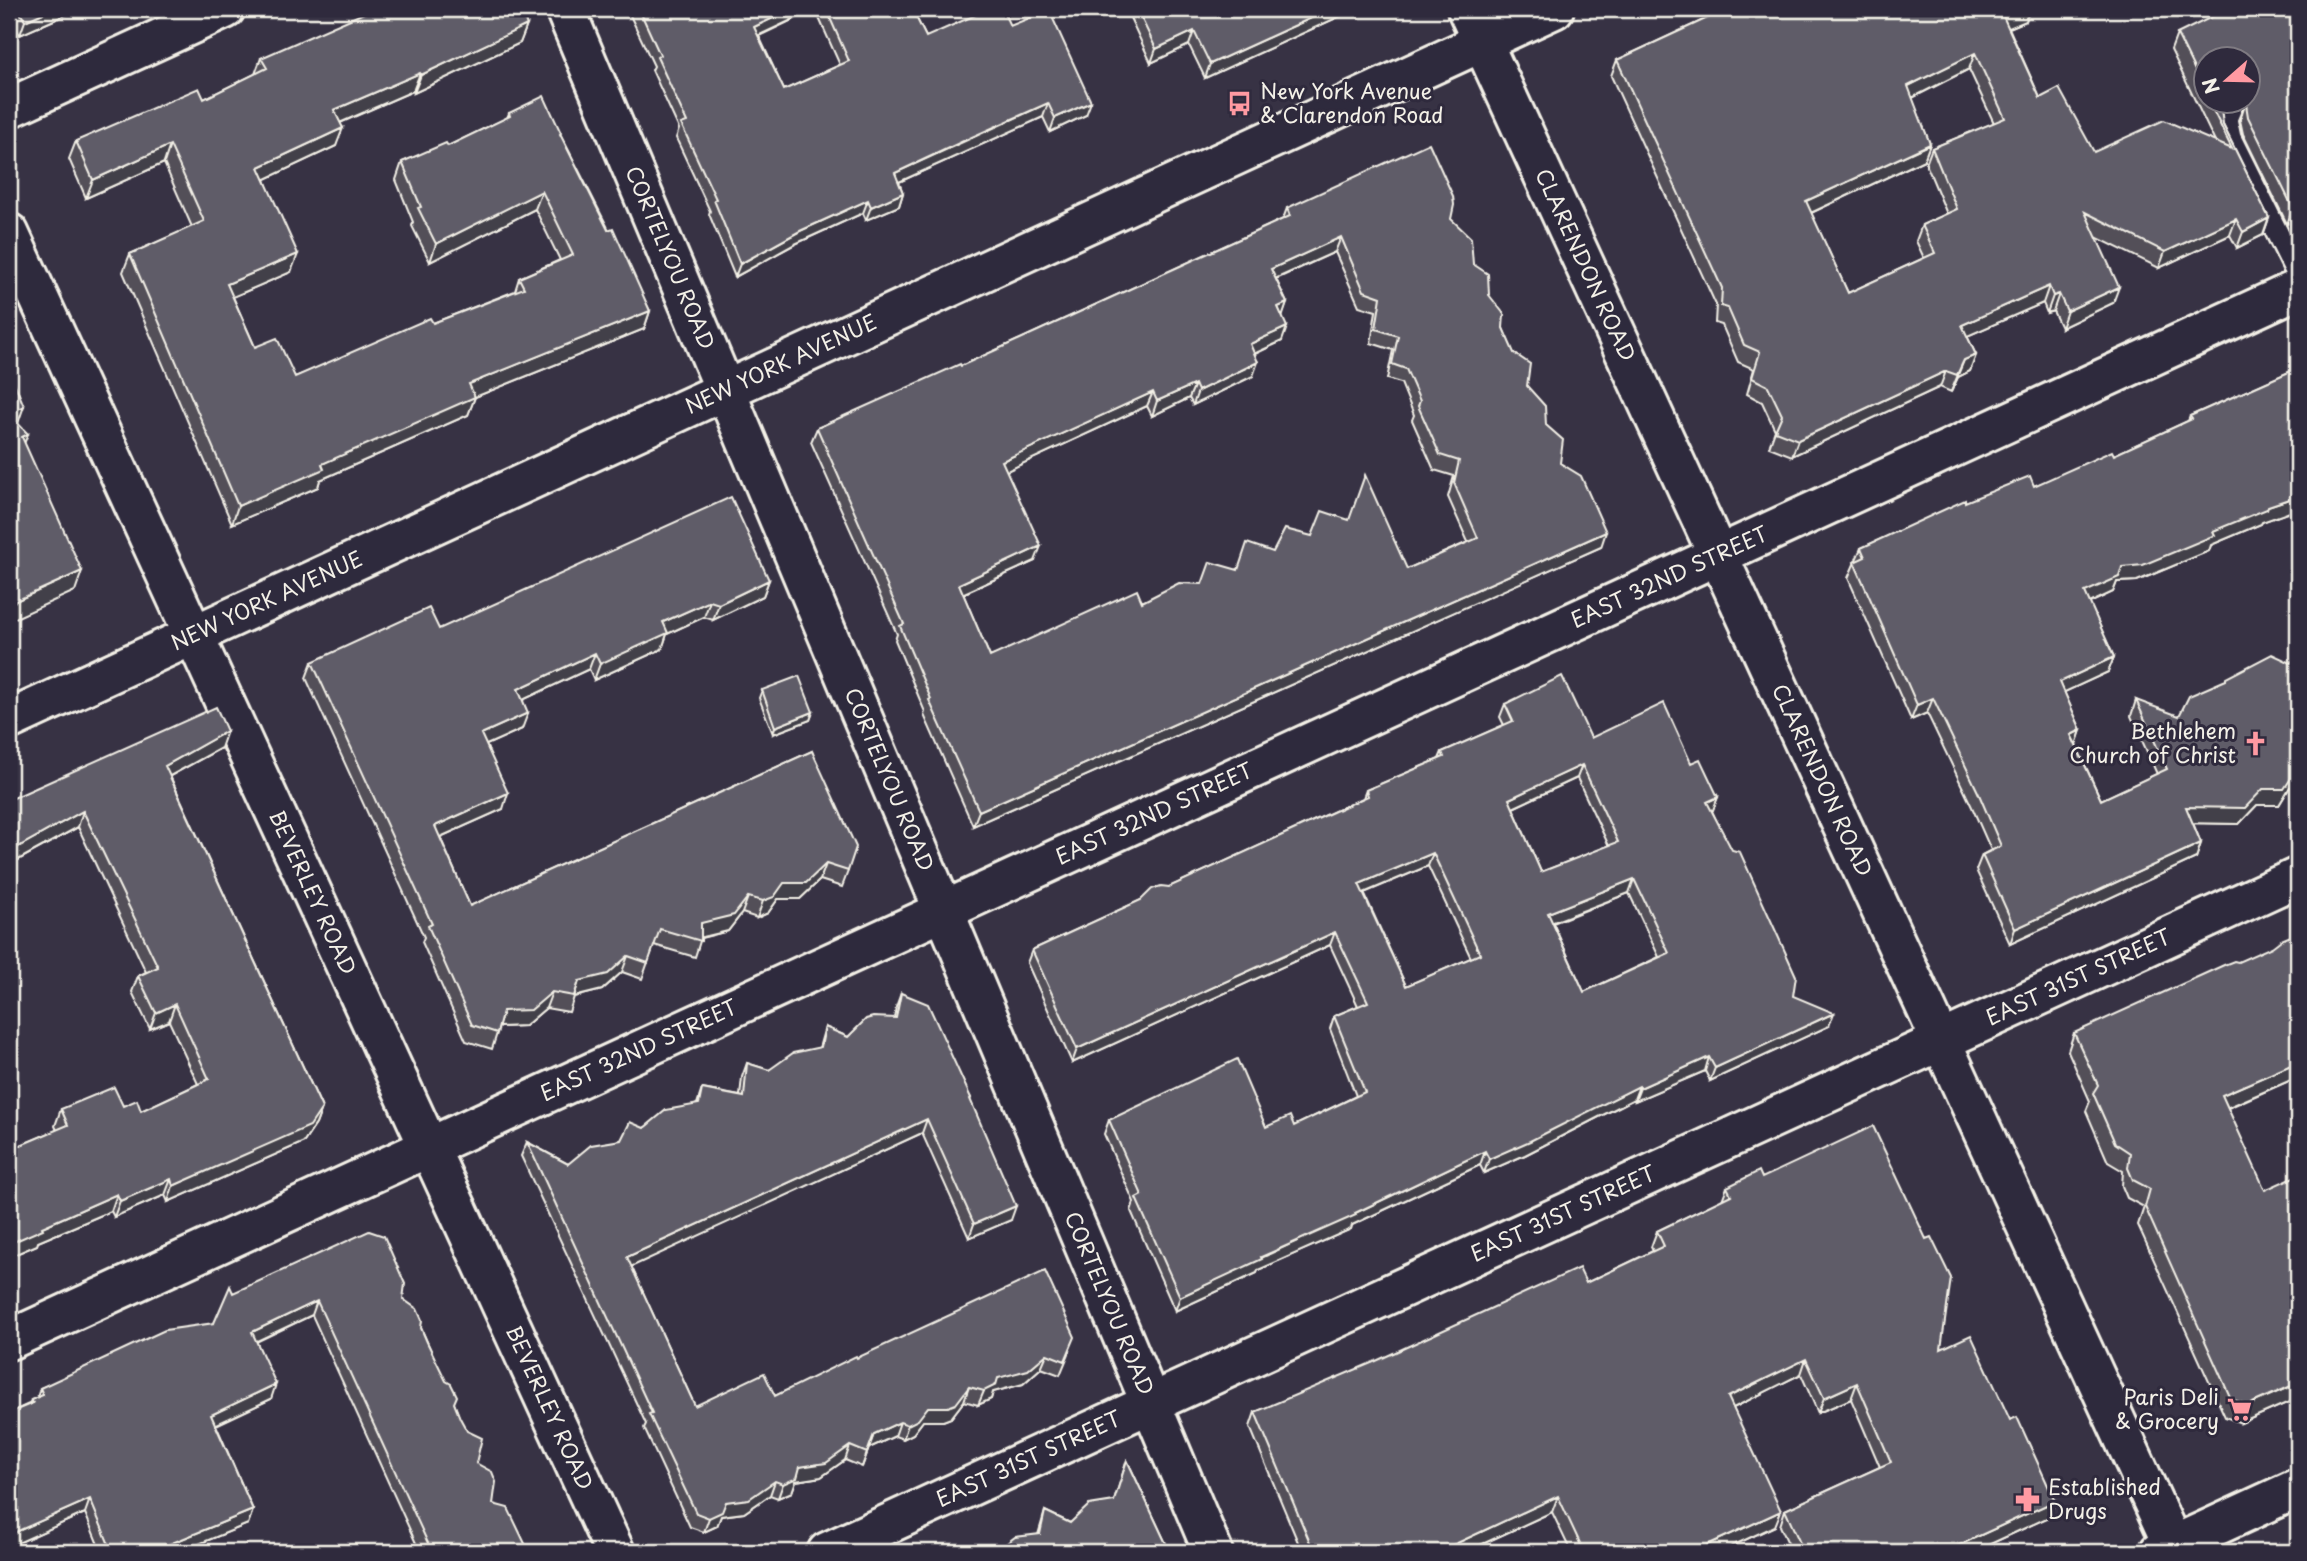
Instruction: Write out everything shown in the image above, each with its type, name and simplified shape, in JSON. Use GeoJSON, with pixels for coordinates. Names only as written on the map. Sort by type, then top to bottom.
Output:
{"type":"FeatureCollection","features":[{"type":"Feature","properties":{"kind":"street"},"geometry":{"type":"LineString","coordinates":[[9,108],[225,9]]}},
{"type":"Feature","properties":{"kind":"street","name":"CORTELYOU ROAD"},"geometry":{"type":"LineString","coordinates":[[565,9],[1213,1552]]}},
{"type":"Feature","properties":{"kind":"street","name":"NEW YORK AVENUE"},"geometry":{"type":"LineString","coordinates":[[9,720],[724,390],[1474,25],[1554,9]]}},
{"type":"Feature","properties":{"kind":"street","name":"CLARENDON ROAD"},"geometry":{"type":"LineString","coordinates":[[1474,25],[2170,1550]]}},
{"type":"Feature","properties":{"kind":"street","name":"BEVERLEY ROAD"},"geometry":{"type":"LineString","coordinates":[[9,233],[615,1552]]}},
{"type":"Feature","properties":{"kind":"street","name":"EAST 32ND STREET"},"geometry":{"type":"LineString","coordinates":[[9,1340],[2298,289]]}},
{"type":"Feature","properties":{"kind":"street","name":"EAST 31ST STREET"},"geometry":{"type":"LineString","coordinates":[[827,1552],[2298,877]]}},
{"type":"Feature","properties":{"kind":"street"},"geometry":{"type":"LineString","coordinates":[[2170,1550],[2298,1488]]}},
{"type":"Feature","properties":{"kind":"lane"},"geometry":{"type":"LineString","coordinates":[[2227,116],[2230,138],[2298,275]]}},
{"type":"Feature","properties":{"kind":"building"},"geometry":{"type":"Polygon","coordinates":[[[18,9],[52,9],[25,21],[18,9]]]}},
{"type":"Feature","properties":{"kind":"building"},"geometry":{"type":"Polygon","coordinates":[[[373,9],[520,9],[527,25],[421,75],[420,73],[334,110],[343,128],[259,167],[298,254],[227,284],[255,347],[277,338],[295,377],[430,318],[433,323],[524,288],[519,278],[573,255],[542,191],[436,244],[418,208],[421,207],[402,162],[446,143],[448,146],[544,96],[608,230],[613,228],[650,311],[469,384],[475,397],[322,464],[324,469],[238,506],[130,254],[204,221],[170,145],[93,180],[76,141],[199,88],[204,99],[267,68],[261,58],[373,9]]]}},
{"type":"Feature","properties":{"kind":"building"},"geometry":{"type":"Polygon","coordinates":[[[639,9],[792,9],[754,27],[784,90],[849,61],[826,9],[912,9],[926,37],[989,9],[1002,9],[1010,26],[1049,10],[1091,102],[1055,118],[1048,103],[972,137],[895,173],[903,193],[871,207],[868,200],[800,231],[740,264],[714,200],[716,199],[681,124],[687,122],[657,57],[660,55],[639,9]]]}},
{"type":"Feature","properties":{"kind":"building"},"geometry":{"type":"Polygon","coordinates":[[[1137,9],[1331,9],[1210,64],[1194,31],[1156,49],[1137,9]]]}},
{"type":"Feature","properties":{"kind":"building"},"geometry":{"type":"Polygon","coordinates":[[[1727,9],[2021,9],[2003,16],[2040,98],[2059,88],[2094,152],[2164,120],[2232,149],[2216,116],[2222,116],[2223,125],[2269,218],[2243,232],[2236,219],[2165,252],[2085,212],[2119,287],[2067,311],[2059,294],[2053,296],[2049,286],[1962,325],[1976,355],[1964,360],[1957,375],[1946,371],[1798,440],[1775,431],[1782,415],[1768,386],[1752,378],[1760,352],[1744,345],[1728,308],[1721,306],[1722,288],[1617,60],[1727,9]],[[1975,53],[1908,86],[1930,144],[1806,201],[1848,293],[1935,253],[1922,225],[1957,209],[1932,148],[2005,118],[1975,53]]]}},
{"type":"Feature","properties":{"kind":"building"},"geometry":{"type":"Polygon","coordinates":[[[2228,9],[2298,9],[2298,205],[2293,208],[2248,117],[2262,116],[2262,46],[2192,46],[2192,65],[2177,34],[2228,9]]]}},
{"type":"Feature","properties":{"kind":"building"},"geometry":{"type":"Polygon","coordinates":[[[1429,143],[1453,196],[1451,219],[1471,238],[1473,264],[1488,274],[1489,295],[1504,314],[1503,328],[1514,353],[1530,364],[1527,386],[1545,406],[1546,425],[1563,440],[1560,463],[1581,476],[1606,532],[979,811],[929,700],[931,699],[900,626],[904,624],[817,428],[960,364],[961,366],[1290,216],[1287,208],[1429,143]],[[1341,237],[1271,269],[1287,303],[1278,307],[1287,327],[1250,344],[1258,362],[1198,391],[1195,384],[1157,401],[1153,392],[1002,461],[1041,546],[959,584],[990,657],[1137,590],[1142,602],[1179,583],[1202,584],[1210,562],[1238,570],[1247,543],[1273,552],[1285,529],[1312,536],[1322,511],[1349,520],[1365,475],[1407,569],[1478,538],[1454,483],[1459,461],[1440,455],[1418,406],[1420,401],[1406,369],[1392,364],[1398,336],[1376,329],[1381,297],[1364,291],[1341,237]]]}},
{"type":"Feature","properties":{"kind":"building"},"geometry":{"type":"Polygon","coordinates":[[[2298,368],[2298,496],[2268,506],[2267,509],[2213,531],[2215,535],[2143,565],[2122,567],[2119,577],[2085,592],[2114,657],[2060,682],[2081,730],[2071,735],[2101,800],[2167,769],[2136,700],[2179,716],[2189,696],[2226,680],[2272,654],[2291,663],[2298,653],[2298,772],[2296,771],[2284,789],[2263,789],[2245,808],[2186,807],[2201,843],[2015,929],[1982,855],[2001,846],[1933,698],[1917,705],[1854,562],[1865,557],[1861,548],[1965,500],[2030,476],[2034,486],[2112,451],[2114,455],[2192,419],[2190,416],[2298,368]]]}},
{"type":"Feature","properties":{"kind":"building"},"geometry":{"type":"Polygon","coordinates":[[[9,370],[24,406],[9,413],[9,370]]]}},
{"type":"Feature","properties":{"kind":"building"},"geometry":{"type":"Polygon","coordinates":[[[9,414],[28,434],[22,437],[82,571],[9,604],[9,414]]]}},
{"type":"Feature","properties":{"kind":"building"},"geometry":{"type":"Polygon","coordinates":[[[731,497],[769,580],[719,604],[710,601],[663,622],[668,633],[600,664],[595,653],[518,689],[528,713],[481,734],[508,793],[435,826],[470,906],[812,751],[856,847],[848,871],[826,864],[806,883],[784,883],[774,897],[763,901],[748,897],[734,915],[701,923],[701,941],[660,929],[648,963],[628,956],[608,974],[579,981],[574,996],[552,992],[531,1010],[503,1011],[497,1033],[472,1025],[428,926],[432,924],[312,662],[429,608],[439,629],[731,497]]]}},
{"type":"Feature","properties":{"kind":"building"},"geometry":{"type":"Polygon","coordinates":[[[799,676],[813,712],[775,727],[762,690],[799,676]]]}},
{"type":"Feature","properties":{"kind":"building"},"geometry":{"type":"Polygon","coordinates":[[[1562,676],[1591,738],[1664,703],[1691,763],[1700,759],[1718,797],[1707,802],[1732,850],[1740,852],[1796,976],[1793,996],[1834,1013],[1715,1068],[1709,1057],[1640,1088],[1639,1086],[1489,1159],[1485,1151],[1180,1297],[1136,1198],[1142,1195],[1109,1120],[1237,1059],[1266,1127],[1290,1116],[1294,1126],[1365,1092],[1334,1016],[1368,1002],[1335,932],[1077,1049],[1032,950],[1141,900],[1152,889],[1169,887],[1368,796],[1366,790],[1444,757],[1442,752],[1513,721],[1505,704],[1562,676]],[[1582,765],[1509,799],[1541,872],[1618,842],[1582,765]],[[1433,853],[1359,884],[1406,986],[1480,954],[1433,853]],[[1634,879],[1548,913],[1584,992],[1669,953],[1634,879]]]}},
{"type":"Feature","properties":{"kind":"building"},"geometry":{"type":"Polygon","coordinates":[[[216,707],[227,731],[165,766],[322,1108],[310,1126],[173,1186],[171,1179],[120,1201],[117,1194],[9,1244],[9,1150],[68,1125],[61,1109],[114,1087],[123,1106],[137,1100],[141,1111],[209,1079],[175,1004],[156,1013],[138,976],[158,967],[83,811],[9,852],[9,800],[216,707]]]}},
{"type":"Feature","properties":{"kind":"building"},"geometry":{"type":"Polygon","coordinates":[[[2298,933],[2298,1062],[2222,1095],[2265,1190],[2298,1175],[2298,1383],[2248,1405],[2231,1399],[2145,1207],[2150,1189],[2133,1180],[2128,1168],[2130,1153],[2115,1143],[2093,1093],[2098,1085],[2074,1033],[2224,965],[2238,962],[2272,947],[2298,933]]]}},
{"type":"Feature","properties":{"kind":"building"},"geometry":{"type":"Polygon","coordinates":[[[901,993],[928,1004],[1016,1206],[974,1224],[927,1119],[627,1257],[695,1406],[764,1373],[775,1396],[856,1356],[857,1358],[1045,1271],[1075,1337],[1065,1361],[1047,1354],[1028,1370],[998,1378],[996,1385],[984,1391],[969,1387],[956,1404],[948,1407],[928,1407],[918,1420],[908,1425],[900,1422],[874,1434],[867,1453],[850,1446],[826,1463],[800,1467],[797,1478],[783,1484],[775,1481],[749,1499],[726,1502],[722,1512],[709,1518],[696,1513],[527,1142],[568,1164],[591,1145],[621,1140],[630,1122],[644,1128],[666,1110],[699,1104],[702,1089],[744,1097],[747,1063],[769,1070],[793,1053],[821,1047],[825,1027],[848,1037],[866,1019],[896,1018],[901,993]]]}},
{"type":"Feature","properties":{"kind":"building"},"geometry":{"type":"Polygon","coordinates":[[[1873,1126],[1926,1239],[1931,1237],[1951,1278],[1941,1349],[1971,1335],[2010,1420],[2017,1417],[2055,1501],[1944,1552],[1804,1552],[1785,1510],[1891,1462],[1857,1383],[1824,1398],[1806,1359],[1728,1397],[1781,1511],[1692,1552],[1584,1552],[1558,1496],[1438,1552],[1314,1552],[1255,1412],[1376,1361],[1579,1268],[1586,1283],[1664,1246],[1657,1231],[1731,1195],[1727,1187],[1759,1171],[1762,1178],[1873,1126]]]}},
{"type":"Feature","properties":{"kind":"building"},"geometry":{"type":"Polygon","coordinates":[[[369,1231],[384,1236],[405,1284],[403,1299],[417,1309],[427,1342],[446,1381],[451,1384],[457,1396],[454,1403],[460,1418],[467,1431],[482,1438],[476,1463],[492,1472],[496,1482],[493,1504],[508,1508],[529,1552],[432,1552],[317,1301],[252,1332],[276,1384],[211,1415],[253,1510],[150,1552],[112,1552],[90,1499],[9,1535],[9,1413],[33,1403],[31,1400],[43,1395],[40,1388],[165,1330],[214,1323],[230,1286],[233,1293],[369,1231]]]}},
{"type":"Feature","properties":{"kind":"building"},"geometry":{"type":"Polygon","coordinates":[[[1127,1460],[1170,1552],[995,1552],[1015,1537],[1040,1534],[1045,1511],[1070,1523],[1089,1505],[1114,1501],[1127,1460]]]}},
{"type":"Feature","properties":{"kind":"building"},"geometry":{"type":"Polygon","coordinates":[[[971,1547],[983,1552],[970,1552],[971,1547]]]}},
{"type":"Feature","properties":{"kind":"place","name":"New York Avenue & Clarendon Road"},"geometry":{"type":"Point","coordinates":[1240,104]}},
{"type":"Feature","properties":{"kind":"place","name":"Bethlehem Church of Christ"},"geometry":{"type":"Point","coordinates":[2256,744]}},
{"type":"Feature","properties":{"kind":"place","name":"Paris Deli & Grocery"},"geometry":{"type":"Point","coordinates":[2239,1410]}},
{"type":"Feature","properties":{"kind":"place","name":"Established Drugs"},"geometry":{"type":"Point","coordinates":[2028,1500]}}]}
